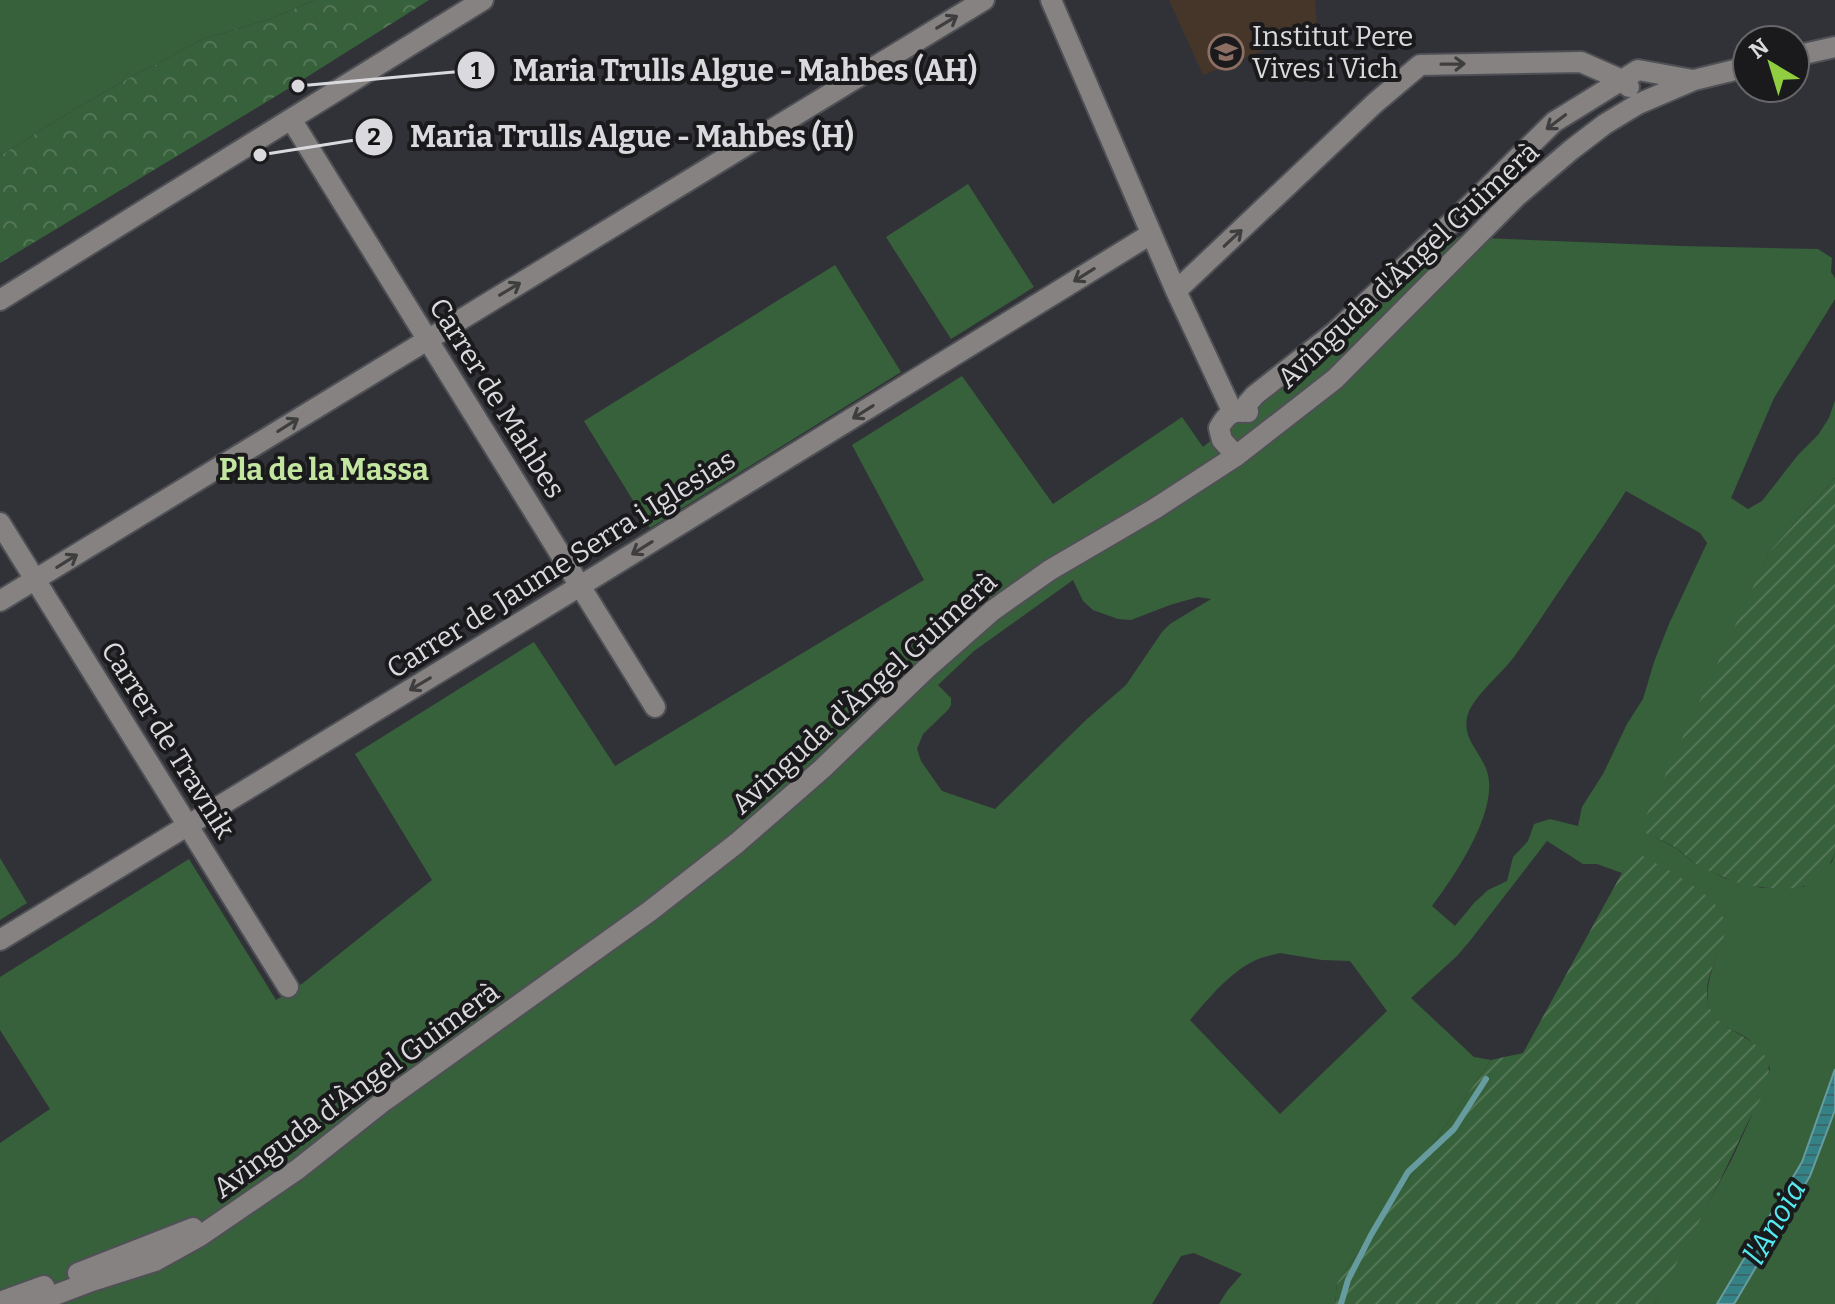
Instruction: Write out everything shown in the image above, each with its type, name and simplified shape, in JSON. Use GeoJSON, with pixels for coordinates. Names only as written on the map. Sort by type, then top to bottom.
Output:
{"type":"FeatureCollection","features":[{"type":"Feature","properties":{"kind":"street"},"geometry":{"type":"LineString","coordinates":[[0,300],[483,0]]}},
{"type":"Feature","properties":{"kind":"street"},"geometry":{"type":"LineString","coordinates":[[0,601],[984,0]]}},
{"type":"Feature","properties":{"kind":"street"},"geometry":{"type":"LineString","coordinates":[[1051,0],[1176,291],[1240,413],[1269,432]]}},
{"type":"Feature","properties":{"kind":"street"},"geometry":{"type":"LineString","coordinates":[[1811,52],[1835,47]]}},
{"type":"Feature","properties":{"kind":"street"},"geometry":{"type":"LineString","coordinates":[[1176,291],[1375,103],[1420,65],[1581,62],[1622,80],[1632,90],[1638,104]]}},
{"type":"Feature","properties":{"kind":"street"},"geometry":{"type":"LineString","coordinates":[[1622,80],[1638,70],[1694,80]]}},
{"type":"Feature","properties":{"kind":"street","name":"Avinguda d'Àngel Guimerà"},"geometry":{"type":"LineString","coordinates":[[31,1304],[155,1261],[242,1209],[298,1169],[384,1101],[650,911],[737,843],[822,769],[926,669],[992,611],[1050,570],[1156,508],[1269,432],[1335,379],[1517,196],[1582,141],[1638,104],[1694,80],[1731,71]]}},
{"type":"Feature","properties":{"kind":"street","name":"Avinguda d'Àngel Guimerà"},"geometry":{"type":"LineString","coordinates":[[1240,413],[1255,395],[1335,332],[1554,122],[1622,80]]}},
{"type":"Feature","properties":{"kind":"street","name":"Carrer de Mahbes"},"geometry":{"type":"LineString","coordinates":[[291,119],[655,707]]}},
{"type":"Feature","properties":{"kind":"street","name":"Carrer de Jaume Serra i Iglesias"},"geometry":{"type":"LineString","coordinates":[[0,940],[1151,234]]}},
{"type":"Feature","properties":{"kind":"street"},"geometry":{"type":"LineString","coordinates":[[1236,456],[1222,440],[1219,428],[1225,417],[1240,413]]}},
{"type":"Feature","properties":{"kind":"street","name":"Carrer de Travnik"},"geometry":{"type":"LineString","coordinates":[[0,523],[288,987]]}},
{"type":"Feature","properties":{"kind":"street"},"geometry":{"type":"LineString","coordinates":[[0,1302],[242,1209]]}},
{"type":"Feature","properties":{"kind":"shaded area","name":"Institut Pere Vives i Vich"},"geometry":{"type":"Polygon","coordinates":[[[1169,0],[1315,0],[1317,29],[1203,75],[1169,0]]]}},
{"type":"Feature","properties":{"kind":"green space"},"geometry":{"type":"Polygon","coordinates":[[[0,0],[315,0],[270,19],[203,39],[75,109],[0,156],[0,0]]]}},
{"type":"Feature","properties":{"kind":"green space"},"geometry":{"type":"Polygon","coordinates":[[[315,0],[429,0],[0,263],[0,156],[75,109],[203,39],[270,19],[315,0]]]}},
{"type":"Feature","properties":{"kind":"green space"},"geometry":{"type":"Polygon","coordinates":[[[968,184],[1034,287],[951,339],[886,237],[968,184]]]}},
{"type":"Feature","properties":{"kind":"green space"},"geometry":{"type":"Polygon","coordinates":[[[1458,237],[1818,249],[1832,258],[1835,299],[1774,398],[1731,498],[1748,509],[1762,501],[1818,435],[1829,418],[1835,400],[1835,478],[1770,551],[1645,832],[1724,878],[1762,888],[1804,887],[1832,862],[1835,852],[1835,1069],[1802,1162],[1717,1304],[1654,1304],[1732,1159],[1770,1068],[1750,1041],[1719,1022],[1712,1014],[1708,985],[1721,945],[1689,883],[1634,852],[1622,873],[1597,864],[1583,864],[1547,841],[1457,956],[1411,998],[1474,1057],[1491,1060],[1337,1283],[1335,1304],[1219,1304],[1242,1274],[1194,1253],[1181,1256],[1152,1304],[0,1304],[0,1143],[50,1109],[0,1030],[0,977],[189,859],[276,1000],[303,983],[432,880],[355,754],[534,642],[615,766],[924,580],[852,445],[962,376],[1053,504],[1182,417],[1203,447],[1458,237]],[[1626,491],[1524,643],[1468,714],[1467,731],[1488,775],[1489,790],[1472,844],[1432,906],[1455,926],[1488,890],[1507,881],[1513,857],[1528,841],[1534,824],[1550,819],[1578,826],[1582,807],[1643,699],[1669,624],[1707,543],[1700,533],[1626,491]],[[1073,580],[974,651],[938,685],[951,698],[951,705],[923,734],[917,749],[921,761],[942,791],[995,809],[1126,685],[1170,624],[1211,599],[1198,597],[1131,620],[1118,619],[1093,610],[1083,601],[1073,580]],[[1280,953],[1256,960],[1220,987],[1190,1020],[1280,1114],[1387,1011],[1350,961],[1280,953]]]}},
{"type":"Feature","properties":{"kind":"green space"},"geometry":{"type":"Polygon","coordinates":[[[835,265],[901,372],[650,528],[584,421],[835,265]]]}},
{"type":"Feature","properties":{"kind":"green space"},"geometry":{"type":"Polygon","coordinates":[[[1835,478],[1835,852],[1822,874],[1807,885],[1782,889],[1749,885],[1706,869],[1673,846],[1644,832],[1645,818],[1770,551],[1835,478]]]}},
{"type":"Feature","properties":{"kind":"green space"},"geometry":{"type":"Polygon","coordinates":[[[1634,851],[1702,892],[1722,914],[1725,931],[1708,981],[1708,1002],[1719,1021],[1756,1045],[1769,1071],[1758,1104],[1654,1304],[1335,1304],[1337,1283],[1491,1060],[1523,1053],[1634,851]]]}},
{"type":"Feature","properties":{"kind":"green space"},"geometry":{"type":"Polygon","coordinates":[[[0,858],[27,903],[0,920],[0,858]]]}},
{"type":"Feature","properties":{"kind":"green space"},"geometry":{"type":"Polygon","coordinates":[[[1835,1110],[1835,1304],[1734,1304],[1810,1176],[1835,1110]]]}},
{"type":"Feature","properties":{"kind":"water","name":"l'Anoia"},"geometry":{"type":"Polygon","coordinates":[[[1835,1069],[1835,1110],[1810,1176],[1734,1304],[1717,1304],[1802,1162],[1835,1069]]]}},
{"type":"Feature","properties":{"kind":"waterway"},"geometry":{"type":"LineString","coordinates":[[1341,1304],[1348,1280],[1408,1172],[1454,1129],[1486,1079]]}},
{"type":"Feature","properties":{"kind":"place","name":"Institut Pere Vives i Vich"},"geometry":{"type":"Point","coordinates":[1226,52]}},
{"type":"Feature","properties":{"kind":"place","name":"Maria Trulls Algue - Mahbes (AH)"},"geometry":{"type":"Point","coordinates":[298,86]}},
{"type":"Feature","properties":{"kind":"place","name":"Maria Trulls Algue - Mahbes (H)"},"geometry":{"type":"Point","coordinates":[260,155]}},
{"type":"Feature","properties":{"kind":"district","name":"Pla de la Massa"},"geometry":{"type":"Point","coordinates":[324,470]}}]}
